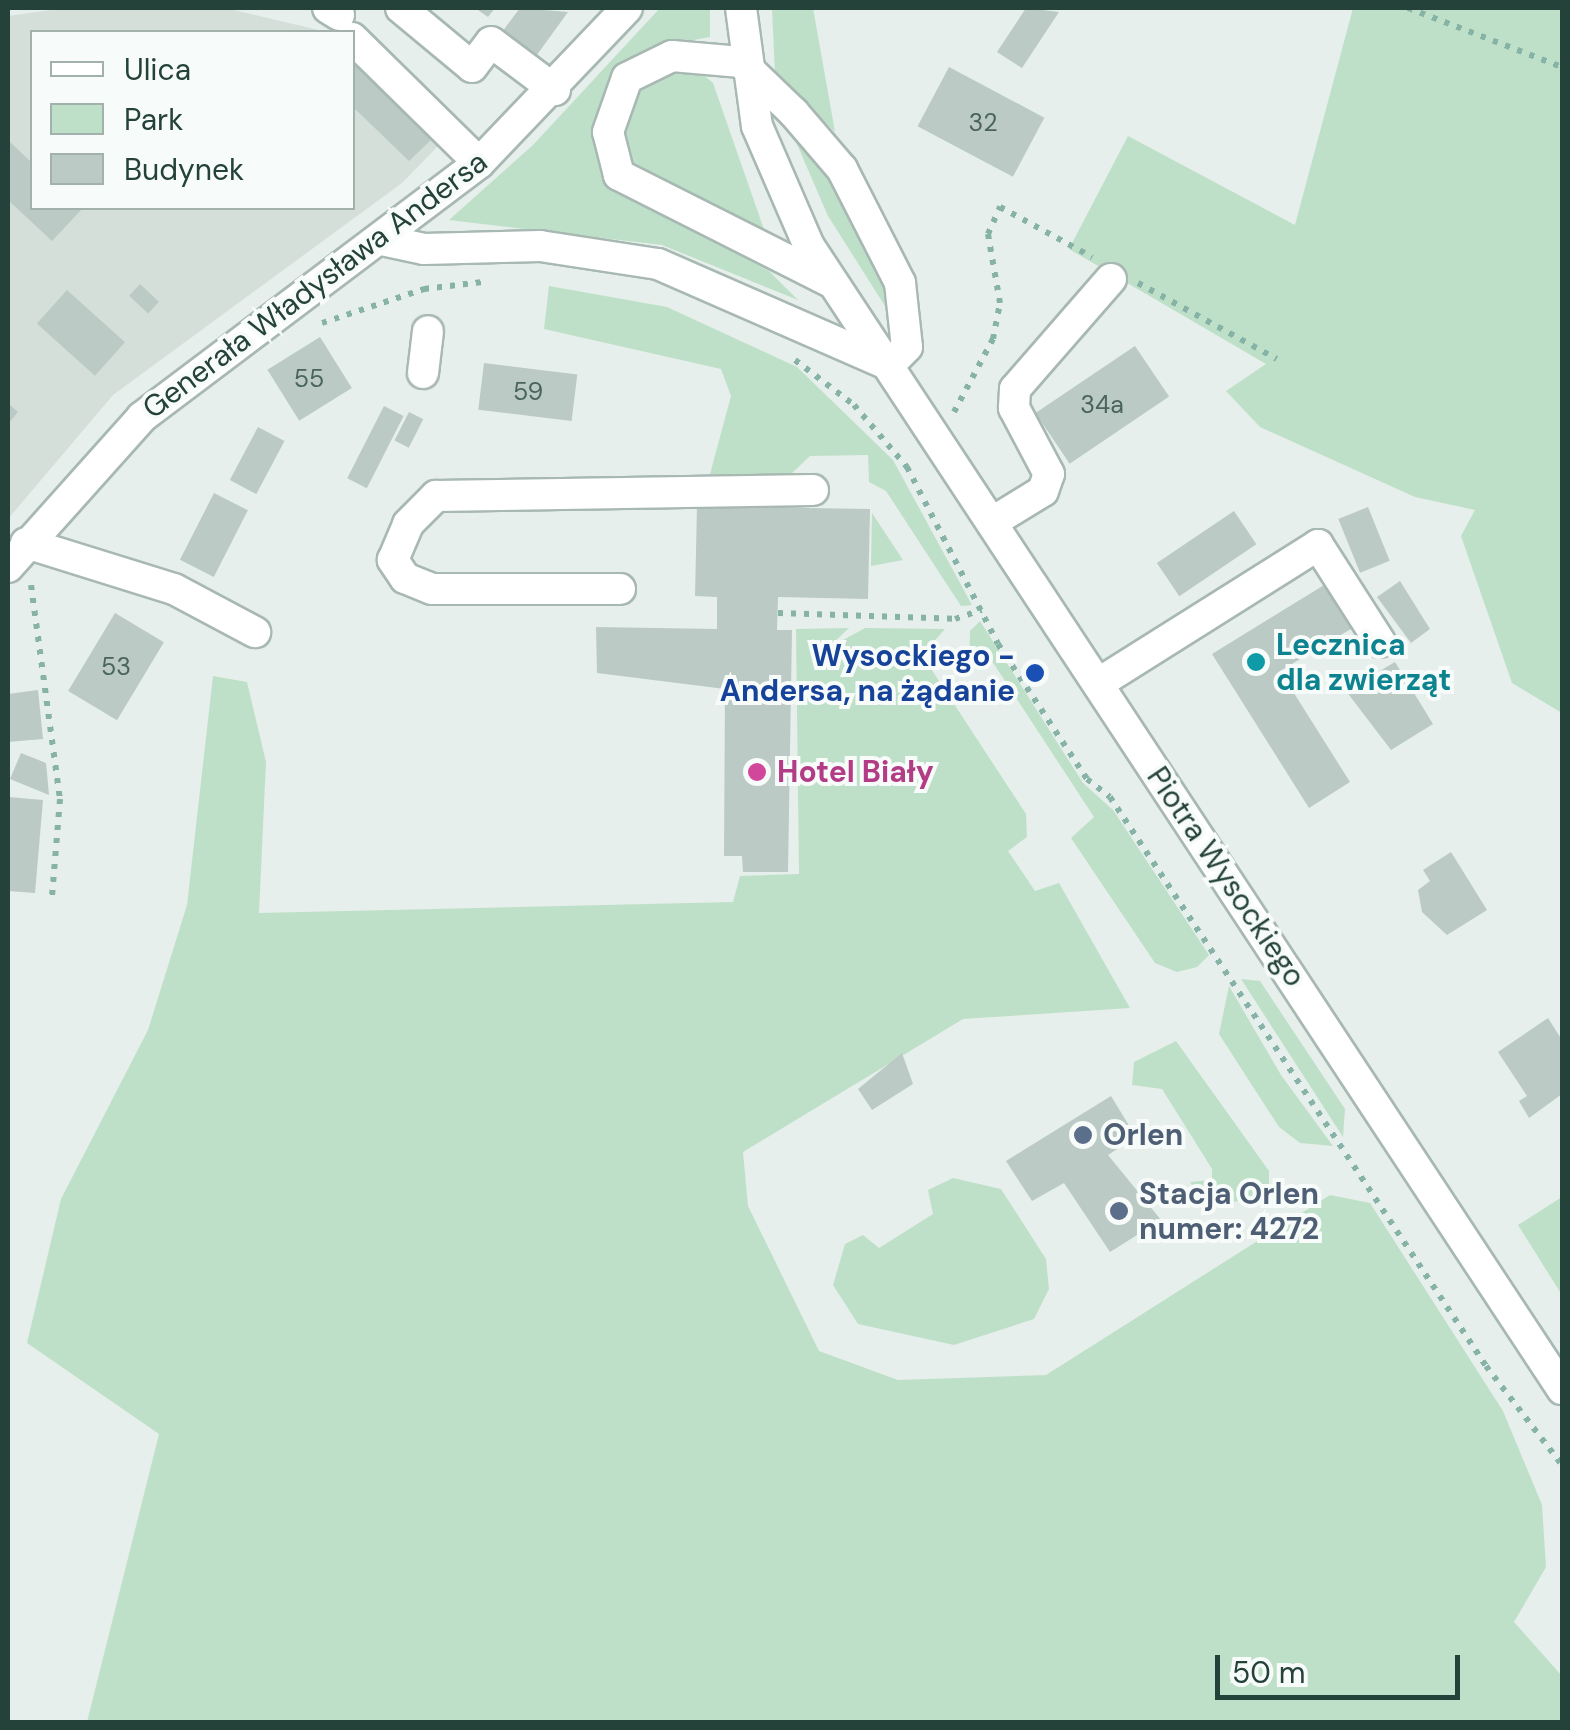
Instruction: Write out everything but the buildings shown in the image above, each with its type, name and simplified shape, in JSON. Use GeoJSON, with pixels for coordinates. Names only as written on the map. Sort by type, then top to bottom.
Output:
{"type":"FeatureCollection","features":[{"type":"Feature","properties":{"kind":"street"},"geometry":{"type":"LineString","coordinates":[[401,8],[472,67],[491,42],[555,90]]}},
{"type":"Feature","properties":{"kind":"street","name":"Generała Władysława Andersa"},"geometry":{"type":"LineString","coordinates":[[16,555],[142,417],[382,240],[479,163],[555,90],[627,8]]}},
{"type":"Feature","properties":{"kind":"street","name":"Piotra Wysockiego"},"geometry":{"type":"LineString","coordinates":[[741,8],[742,62],[767,156],[833,283],[994,520],[1562,1389]]}},
{"type":"Feature","properties":{"kind":"street"},"geometry":{"type":"LineString","coordinates":[[355,34],[479,163]]}},
{"type":"Feature","properties":{"kind":"street"},"geometry":{"type":"LineString","coordinates":[[382,240],[424,249],[540,246],[658,264],[889,365],[907,347],[910,316],[877,233],[842,168],[742,62],[672,56],[639,68],[610,112],[609,156],[639,190],[833,283]]}},
{"type":"Feature","properties":{"kind":"street"},"geometry":{"type":"LineString","coordinates":[[994,520],[1043,491],[1048,474],[1014,408],[1015,390],[1110,279]]}},
{"type":"Feature","properties":{"kind":"street"},"geometry":{"type":"LineString","coordinates":[[423,373],[428,331]]}},
{"type":"Feature","properties":{"kind":"street"},"geometry":{"type":"LineString","coordinates":[[620,589],[432,588],[406,578],[393,560],[408,524],[436,496],[813,490]]}},
{"type":"Feature","properties":{"kind":"street"},"geometry":{"type":"LineString","coordinates":[[1099,683],[1318,545],[1380,642]]}},
{"type":"Feature","properties":{"kind":"street"},"geometry":{"type":"LineString","coordinates":[[16,555],[174,589],[255,632]]}},
{"type":"Feature","properties":{"kind":"path"},"geometry":{"type":"LineString","coordinates":[[1408,8],[1562,67]]}},
{"type":"Feature","properties":{"kind":"path"},"geometry":{"type":"LineString","coordinates":[[314,326],[424,289],[492,280]]}},
{"type":"Feature","properties":{"kind":"path"},"geometry":{"type":"LineString","coordinates":[[781,351],[890,443],[945,526],[981,610],[1486,1366],[1562,1465]]}},
{"type":"Feature","properties":{"kind":"path"},"geometry":{"type":"LineString","coordinates":[[16,555],[60,799],[52,896]]}},
{"type":"Feature","properties":{"kind":"path"},"geometry":{"type":"LineString","coordinates":[[778,613],[955,618],[981,610]]}},
{"type":"Feature","properties":{"kind":"shaded area"},"geometry":{"type":"Polygon","coordinates":[[[65,8],[226,8],[319,30],[30,30],[30,210],[355,210],[355,59],[442,142],[402,183],[113,395],[8,519],[8,16],[65,8]]]}},
{"type":"Feature","properties":{"kind":"green space"},"geometry":{"type":"Polygon","coordinates":[[[660,8],[710,8],[710,37],[655,47],[615,75],[596,123],[599,164],[624,194],[769,271],[798,300],[662,245],[449,220],[533,145],[660,8]]]}},
{"type":"Feature","properties":{"kind":"green space"},"geometry":{"type":"Polygon","coordinates":[[[772,8],[813,8],[835,132],[775,74],[772,8]]]}},
{"type":"Feature","properties":{"kind":"green space"},"geometry":{"type":"Polygon","coordinates":[[[1353,8],[1562,8],[1562,713],[1512,683],[1461,536],[1475,510],[1415,497],[1260,427],[1226,391],[1266,364],[1069,249],[1128,136],[1295,225],[1353,8]]]}},
{"type":"Feature","properties":{"kind":"green space"},"geometry":{"type":"Polygon","coordinates":[[[661,71],[700,72],[713,83],[767,238],[624,157],[619,139],[632,93],[661,71]]]}},
{"type":"Feature","properties":{"kind":"green space"},"geometry":{"type":"Polygon","coordinates":[[[793,135],[828,173],[893,289],[897,325],[828,216],[793,135]]]}},
{"type":"Feature","properties":{"kind":"green space"},"geometry":{"type":"Polygon","coordinates":[[[549,286],[667,307],[797,367],[893,460],[972,605],[961,606],[886,491],[869,482],[868,455],[810,456],[790,475],[710,474],[731,396],[721,369],[544,329],[549,286]]]}},
{"type":"Feature","properties":{"kind":"green space"},"geometry":{"type":"Polygon","coordinates":[[[872,513],[903,560],[871,566],[872,513]]]}},
{"type":"Feature","properties":{"kind":"green space"},"geometry":{"type":"Polygon","coordinates":[[[980,621],[1083,783],[1113,810],[1209,955],[1197,967],[1177,972],[1155,963],[1071,838],[1094,817],[990,658],[969,671],[970,631],[980,621]]]}},
{"type":"Feature","properties":{"kind":"green space"},"geometry":{"type":"Polygon","coordinates":[[[849,628],[830,646],[812,639],[812,657],[865,628],[945,629],[922,655],[1026,814],[1027,837],[1008,851],[1035,891],[1059,883],[1130,1008],[963,1019],[743,1152],[748,1206],[819,1351],[898,1380],[1046,1375],[1330,1195],[1370,1203],[1503,1411],[1542,1505],[1546,1567],[1514,1622],[1562,1676],[1562,1722],[87,1722],[159,1434],[27,1343],[61,1199],[148,1030],[187,905],[213,676],[247,682],[266,762],[259,913],[733,902],[740,876],[799,874],[796,629],[849,628]]]}},
{"type":"Feature","properties":{"kind":"green space"},"geometry":{"type":"Polygon","coordinates":[[[1241,979],[1260,981],[1345,1109],[1343,1137],[1241,979]]]}},
{"type":"Feature","properties":{"kind":"green space"},"geometry":{"type":"Polygon","coordinates":[[[1229,986],[1281,1075],[1333,1146],[1300,1143],[1279,1127],[1219,1034],[1229,986]]]}},
{"type":"Feature","properties":{"kind":"green space"},"geometry":{"type":"Polygon","coordinates":[[[1176,1041],[1269,1171],[1269,1188],[1254,1200],[1218,1203],[1194,1188],[1190,1182],[1212,1180],[1212,1169],[1162,1089],[1132,1085],[1134,1062],[1176,1041]]]}},
{"type":"Feature","properties":{"kind":"green space"},"geometry":{"type":"Polygon","coordinates":[[[953,1178],[1001,1189],[1046,1259],[1049,1289],[1034,1319],[954,1345],[858,1324],[833,1285],[845,1244],[863,1235],[879,1248],[933,1214],[928,1190],[953,1178]]]}},
{"type":"Feature","properties":{"kind":"green space"},"geometry":{"type":"Polygon","coordinates":[[[1562,1197],[1562,1295],[1518,1225],[1562,1197]]]}},
{"type":"Feature","properties":{"kind":"place","name":"Lecznica dla zwierząt"},"geometry":{"type":"Point","coordinates":[1256,662]}},
{"type":"Feature","properties":{"kind":"place","name":"Wysockiego - Andersa, na żądanie"},"geometry":{"type":"Point","coordinates":[1035,673]}},
{"type":"Feature","properties":{"kind":"place","name":"Hotel Biały"},"geometry":{"type":"Point","coordinates":[757,772]}},
{"type":"Feature","properties":{"kind":"place","name":"Orlen"},"geometry":{"type":"Point","coordinates":[1083,1135]}},
{"type":"Feature","properties":{"kind":"place","name":"Stacja Orlen numer: 4272"},"geometry":{"type":"Point","coordinates":[1119,1211]}}]}
